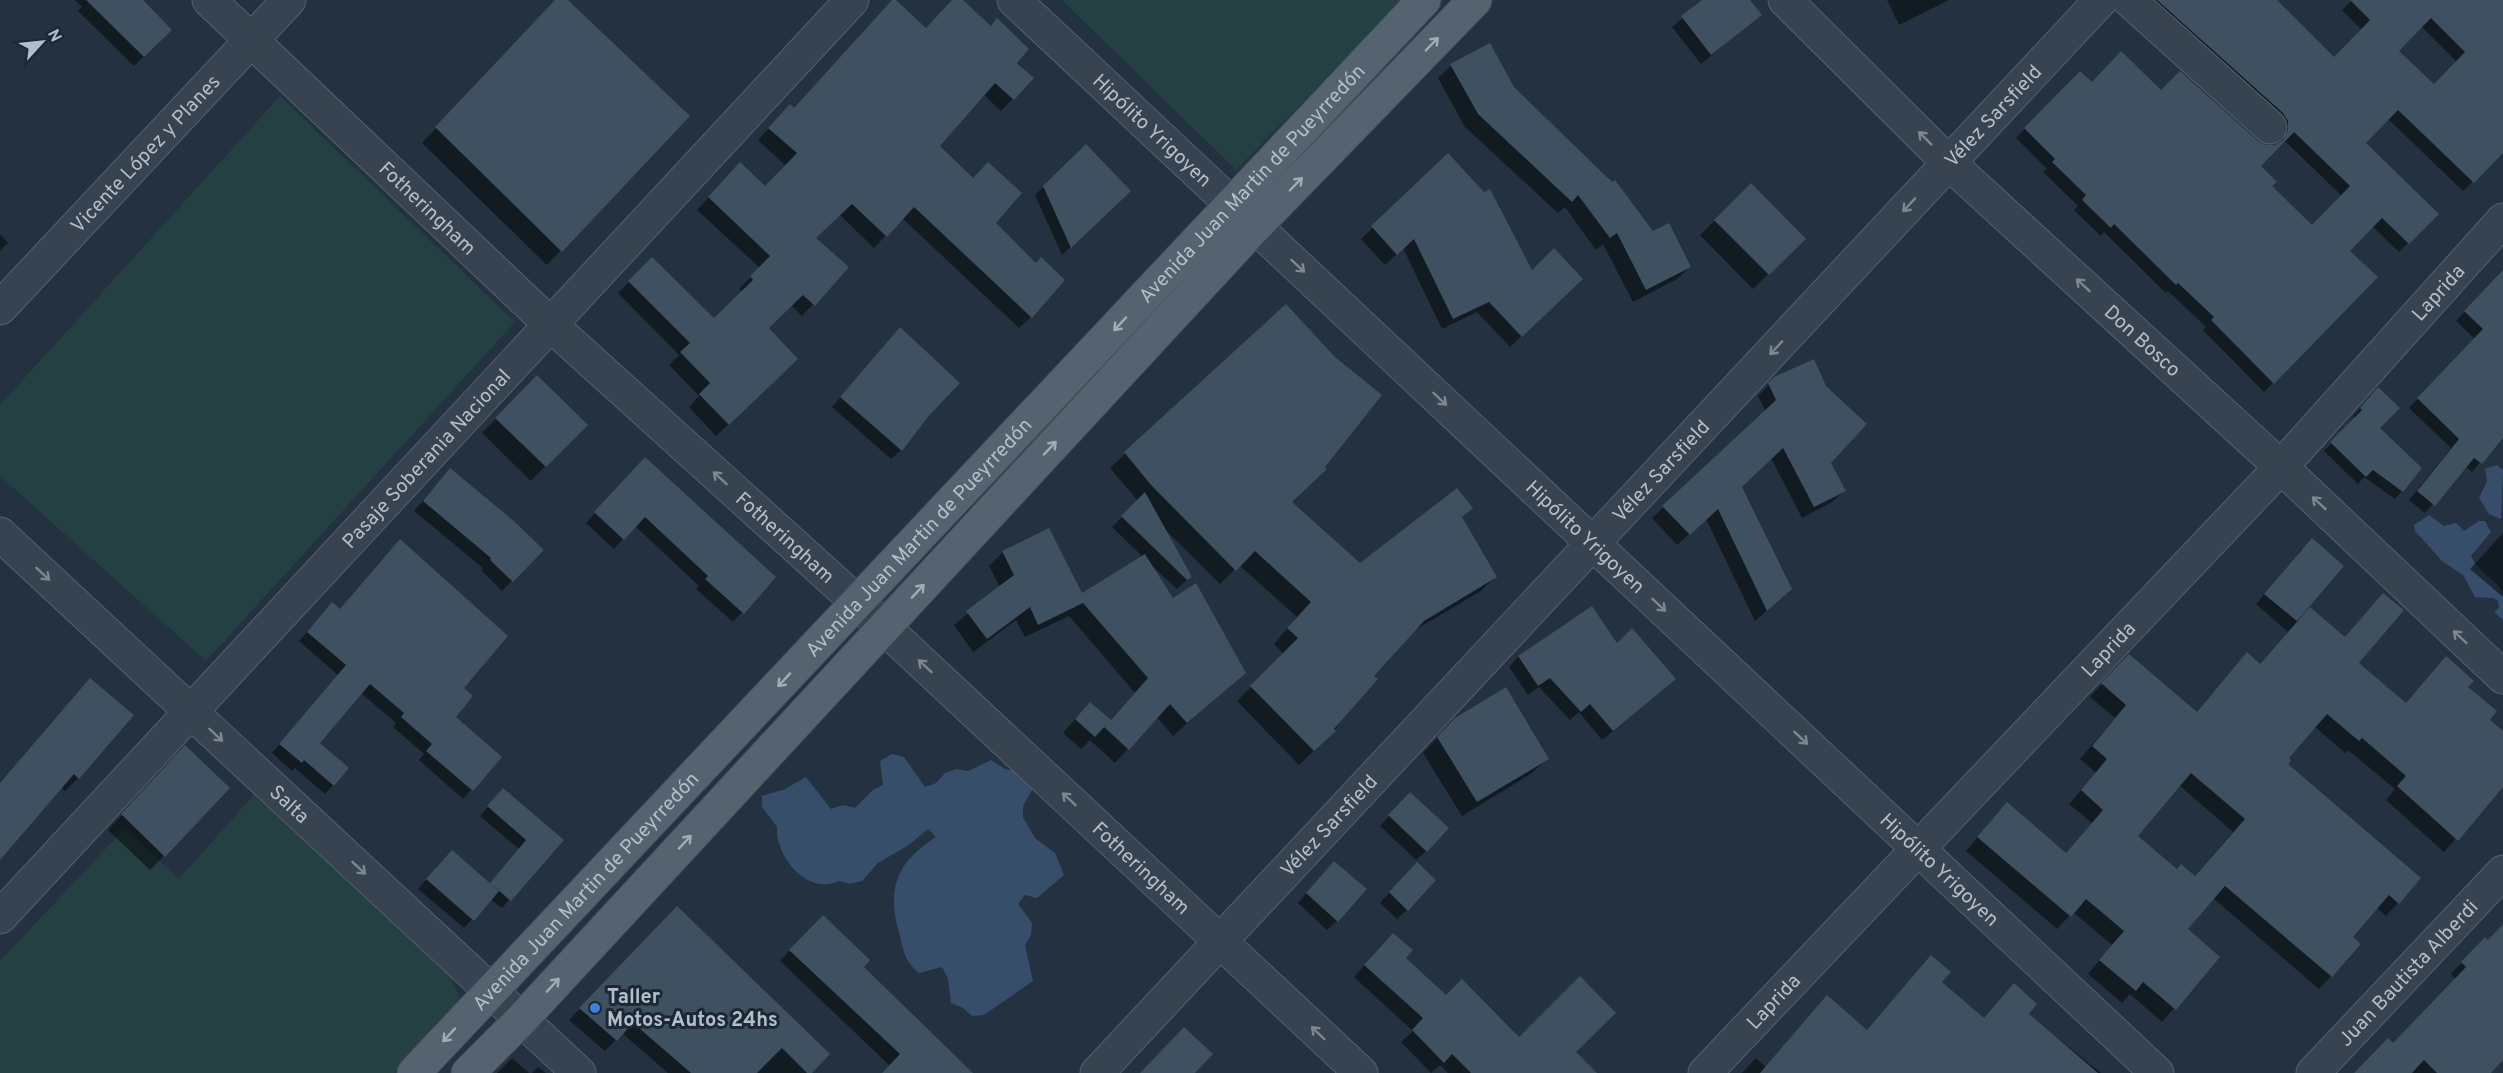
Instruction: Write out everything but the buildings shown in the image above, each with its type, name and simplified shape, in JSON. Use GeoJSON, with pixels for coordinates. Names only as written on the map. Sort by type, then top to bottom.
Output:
{"type":"FeatureCollection","features":[{"type":"Feature","properties":{"kind":"main road","name":"Avenida Juan Martin de Pueyrredón"},"geometry":{"type":"LineString","coordinates":[[468,1073],[522,1019],[884,628],[1244,215],[1424,0]]}},
{"type":"Feature","properties":{"kind":"main road","name":"Avenida Juan Martin de Pueyrredón"},"geometry":{"type":"LineString","coordinates":[[414,1073],[857,603],[1244,215],[1475,0]]}},
{"type":"Feature","properties":{"kind":"street","name":"Fotheringham"},"geometry":{"type":"LineString","coordinates":[[209,0],[551,325],[857,603],[1221,940],[1360,1073]]}},
{"type":"Feature","properties":{"kind":"street","name":"Vicente López y Planes"},"geometry":{"type":"LineString","coordinates":[[0,308],[289,0]]}},
{"type":"Feature","properties":{"kind":"street","name":"Pasaje Soberania Nacional"},"geometry":{"type":"LineString","coordinates":[[0,917],[852,0]]}},
{"type":"Feature","properties":{"kind":"street","name":"Hipólito Yrigoyen"},"geometry":{"type":"LineString","coordinates":[[1014,0],[2157,1073]]}},
{"type":"Feature","properties":{"kind":"street","name":"Don Bosco"},"geometry":{"type":"LineString","coordinates":[[1785,0],[1949,163],[2281,467],[2503,677]]}},
{"type":"Feature","properties":{"kind":"street","name":"Vélez Sarsfield"},"geometry":{"type":"LineString","coordinates":[[1097,1073],[2101,0]]}},
{"type":"Feature","properties":{"kind":"street"},"geometry":{"type":"LineString","coordinates":[[2129,0],[2270,127]]}},
{"type":"Feature","properties":{"kind":"street","name":"Laprida"},"geometry":{"type":"LineString","coordinates":[[1705,1073],[2281,467],[2503,220]]}},
{"type":"Feature","properties":{"kind":"street","name":"Salta"},"geometry":{"type":"LineString","coordinates":[[0,534],[579,1073]]}},
{"type":"Feature","properties":{"kind":"street","name":"Juan Bautista Alberdi"},"geometry":{"type":"LineString","coordinates":[[2313,1073],[2503,872]]}},
{"type":"Feature","properties":{"kind":"green space"},"geometry":{"type":"Polygon","coordinates":[[[1062,0],[1403,0],[1236,170],[1062,0]]]}},
{"type":"Feature","properties":{"kind":"green space"},"geometry":{"type":"Polygon","coordinates":[[[280,96],[515,322],[206,661],[0,476],[0,405],[280,96]]]}},
{"type":"Feature","properties":{"kind":"green space"},"geometry":{"type":"Polygon","coordinates":[[[256,792],[444,959],[460,999],[395,1073],[0,1073],[0,961],[125,828],[179,879],[256,792]]]}},
{"type":"Feature","properties":{"kind":"water"},"geometry":{"type":"Polygon","coordinates":[[[2497,465],[2503,470],[2501,519],[2489,514],[2479,498],[2487,481],[2485,469],[2497,465]]]}},
{"type":"Feature","properties":{"kind":"water"},"geometry":{"type":"Polygon","coordinates":[[[2429,515],[2444,526],[2456,523],[2464,531],[2479,521],[2485,521],[2491,532],[2471,556],[2479,568],[2501,589],[2503,620],[2494,612],[2499,608],[2498,601],[2493,598],[2475,597],[2463,575],[2442,561],[2415,531],[2414,525],[2429,515]]]}},
{"type":"Feature","properties":{"kind":"water"},"geometry":{"type":"Polygon","coordinates":[[[892,754],[904,757],[925,787],[936,783],[945,773],[956,769],[968,771],[991,760],[1005,769],[1029,774],[1035,785],[1023,806],[1023,817],[1035,838],[1055,853],[1064,875],[1037,898],[1025,895],[1018,904],[1032,923],[1031,935],[1025,945],[1033,981],[984,1015],[972,1016],[963,1008],[951,1003],[948,979],[942,967],[919,973],[909,963],[904,953],[895,914],[895,888],[904,866],[912,856],[936,837],[928,829],[909,845],[878,863],[862,881],[850,884],[839,881],[827,884],[816,883],[796,871],[788,861],[781,850],[777,827],[762,807],[762,796],[785,789],[806,777],[831,809],[843,805],[855,808],[873,790],[883,785],[880,761],[892,754]]]}},
{"type":"Feature","properties":{"kind":"place","name":"Taller Motos-Autos 24hs"},"geometry":{"type":"Point","coordinates":[595,1008]}}]}
